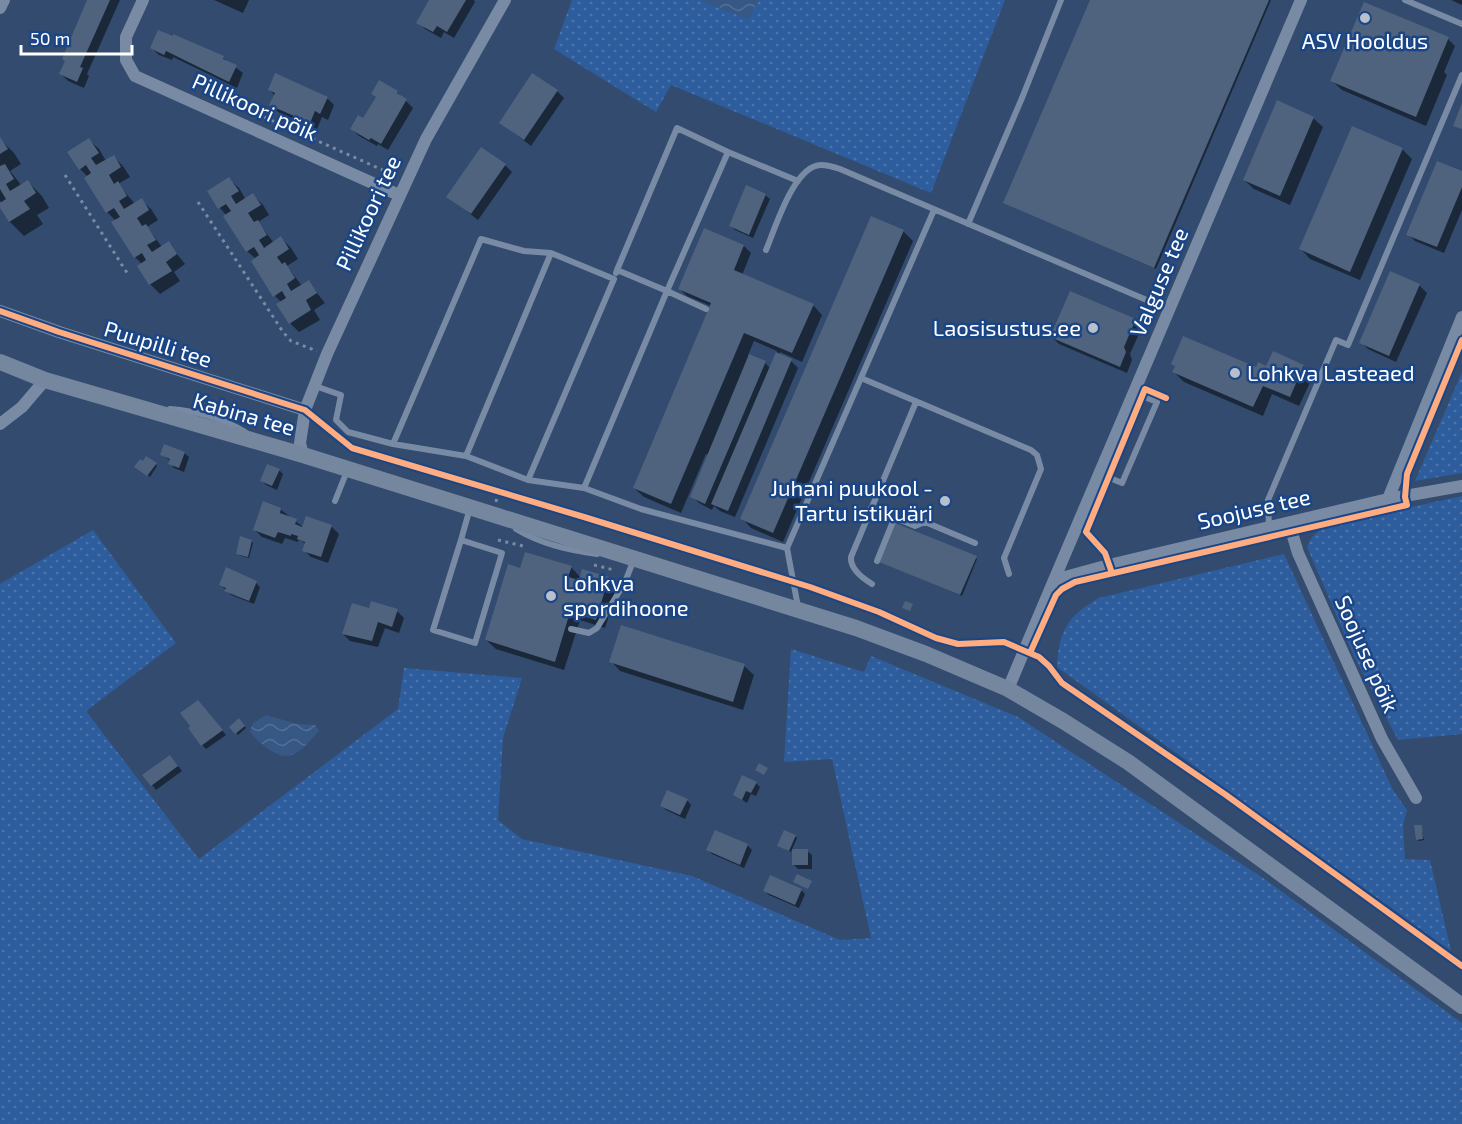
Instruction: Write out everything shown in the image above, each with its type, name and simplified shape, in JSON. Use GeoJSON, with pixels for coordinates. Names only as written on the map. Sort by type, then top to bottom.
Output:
{"type":"FeatureCollection","features":[{"type":"Feature","properties":{"kind":"street"},"geometry":{"type":"LineString","coordinates":[[0,8],[4,0]]}},
{"type":"Feature","properties":{"kind":"street","name":"Pillikoori põik"},"geometry":{"type":"LineString","coordinates":[[143,0],[126,38],[126,60],[135,76],[399,195]]}},
{"type":"Feature","properties":{"kind":"street","name":"Pillikoori tee"},"geometry":{"type":"LineString","coordinates":[[303,455],[300,442],[305,410],[327,354],[426,139],[505,0]]}},
{"type":"Feature","properties":{"kind":"street","name":"Valguse tee"},"geometry":{"type":"LineString","coordinates":[[1054,580],[1301,0]]}},
{"type":"Feature","properties":{"kind":"street","name":"Puupilli tee"},"geometry":{"type":"LineString","coordinates":[[0,312],[305,410]]}},
{"type":"Feature","properties":{"kind":"street"},"geometry":{"type":"LineString","coordinates":[[1388,499],[1462,317]]}},
{"type":"Feature","properties":{"kind":"street","name":"Kabina tee"},"geometry":{"type":"LineString","coordinates":[[0,362],[45,380],[303,455],[798,610],[926,654],[1008,689],[1128,762],[1462,1006]]}},
{"type":"Feature","properties":{"kind":"street"},"geometry":{"type":"LineString","coordinates":[[0,424],[21,407],[45,380]]}},
{"type":"Feature","properties":{"kind":"street","name":"Soojuse tee"},"geometry":{"type":"LineString","coordinates":[[1054,580],[1108,565],[1388,499],[1462,486]]}},
{"type":"Feature","properties":{"kind":"street","name":"Soojuse põik"},"geometry":{"type":"LineString","coordinates":[[1289,523],[1298,553],[1382,739],[1416,798]]}},
{"type":"Feature","properties":{"kind":"street"},"geometry":{"type":"LineString","coordinates":[[1008,689],[1054,580]]}},
{"type":"Feature","properties":{"kind":"lane"},"geometry":{"type":"LineString","coordinates":[[968,224],[1061,0]]}},
{"type":"Feature","properties":{"kind":"lane"},"geometry":{"type":"LineString","coordinates":[[1405,0],[1462,24]]}},
{"type":"Feature","properties":{"kind":"lane"},"geometry":{"type":"LineString","coordinates":[[1269,527],[1268,500],[1336,340],[1348,345],[1462,75]]}},
{"type":"Feature","properties":{"kind":"lane"},"geometry":{"type":"LineString","coordinates":[[528,480],[677,128],[798,181]]}},
{"type":"Feature","properties":{"kind":"lane"},"geometry":{"type":"LineString","coordinates":[[584,488],[728,152]]}},
{"type":"Feature","properties":{"kind":"lane"},"geometry":{"type":"LineString","coordinates":[[766,250],[798,181],[804,172],[819,164],[840,169],[1170,310]]}},
{"type":"Feature","properties":{"kind":"lane"},"geometry":{"type":"LineString","coordinates":[[798,610],[787,548],[934,210]]}},
{"type":"Feature","properties":{"kind":"lane"},"geometry":{"type":"LineString","coordinates":[[393,444],[481,239],[524,251],[551,253],[614,279]]}},
{"type":"Feature","properties":{"kind":"lane"},"geometry":{"type":"LineString","coordinates":[[466,456],[551,253]]}},
{"type":"Feature","properties":{"kind":"lane"},"geometry":{"type":"LineString","coordinates":[[617,270],[706,309]]}},
{"type":"Feature","properties":{"kind":"lane"},"geometry":{"type":"LineString","coordinates":[[861,378],[1031,450],[1037,455],[1041,469],[1004,558],[1009,574]]}},
{"type":"Feature","properties":{"kind":"lane"},"geometry":{"type":"LineString","coordinates":[[315,386],[341,395],[336,420],[348,432],[393,444],[466,456],[528,480],[584,488],[641,509],[787,548]]}},
{"type":"Feature","properties":{"kind":"lane"},"geometry":{"type":"LineString","coordinates":[[1100,474],[1122,483],[1157,402],[1135,393]]}},
{"type":"Feature","properties":{"kind":"lane"},"geometry":{"type":"LineString","coordinates":[[872,584],[856,571],[851,562],[853,552],[916,402]]}},
{"type":"Feature","properties":{"kind":"lane"},"geometry":{"type":"LineString","coordinates":[[335,501],[348,469]]}},
{"type":"Feature","properties":{"kind":"lane"},"geometry":{"type":"LineString","coordinates":[[461,540],[502,553],[475,643],[433,630],[470,508]]}},
{"type":"Feature","properties":{"kind":"lane"},"geometry":{"type":"LineString","coordinates":[[871,508],[915,526],[926,522],[975,543]]}},
{"type":"Feature","properties":{"kind":"lane"},"geometry":{"type":"LineString","coordinates":[[877,561],[894,519]]}},
{"type":"Feature","properties":{"kind":"lane"},"geometry":{"type":"LineString","coordinates":[[571,629],[589,633],[597,628],[625,582],[634,559]]}},
{"type":"Feature","properties":{"kind":"path"},"geometry":{"type":"LineString","coordinates":[[237,105],[394,176]]}},
{"type":"Feature","properties":{"kind":"path"},"geometry":{"type":"LineString","coordinates":[[65,175],[129,276]]}},
{"type":"Feature","properties":{"kind":"path"},"geometry":{"type":"LineString","coordinates":[[198,202],[283,332],[291,341],[299,345],[327,354]]}},
{"type":"Feature","properties":{"kind":"path"},"geometry":{"type":"LineString","coordinates":[[487,488],[509,495]]}},
{"type":"Feature","properties":{"kind":"shaded area"},"geometry":{"type":"Polygon","coordinates":[[[572,0],[700,0],[748,19],[759,0],[1005,0],[931,193],[671,85],[656,112],[554,49],[572,0]]]}},
{"type":"Feature","properties":{"kind":"shaded area"},"geometry":{"type":"Polygon","coordinates":[[[1462,372],[1462,473],[1415,481],[1462,372]]]}},
{"type":"Feature","properties":{"kind":"shaded area"},"geometry":{"type":"Polygon","coordinates":[[[1462,496],[1462,734],[1398,740],[1354,656],[1307,547],[1312,537],[1324,526],[1462,496]]]}},
{"type":"Feature","properties":{"kind":"shaded area"},"geometry":{"type":"Polygon","coordinates":[[[93,530],[176,643],[86,711],[199,859],[398,709],[404,668],[522,678],[503,738],[498,820],[522,839],[692,876],[840,940],[871,938],[832,759],[784,762],[791,649],[864,672],[871,656],[1018,717],[1266,880],[1462,1023],[1462,1124],[0,1124],[0,584],[93,530]]]}},
{"type":"Feature","properties":{"kind":"shaded area"},"geometry":{"type":"Polygon","coordinates":[[[1284,554],[1393,790],[1407,810],[1403,825],[1405,859],[1430,860],[1451,951],[1057,667],[1060,644],[1067,626],[1079,611],[1099,598],[1284,554]]]}},
{"type":"Feature","properties":{"kind":"water"},"geometry":{"type":"Polygon","coordinates":[[[700,0],[759,0],[748,19],[700,0]]]}},
{"type":"Feature","properties":{"kind":"water"},"geometry":{"type":"Polygon","coordinates":[[[266,715],[297,724],[315,725],[319,731],[302,749],[283,756],[267,748],[250,731],[253,723],[266,715]]]}},
{"type":"Feature","properties":{"kind":"building"},"geometry":{"type":"Polygon","coordinates":[[[87,0],[110,0],[80,67],[83,68],[77,82],[59,74],[65,61],[62,59],[87,0]]]}},
{"type":"Feature","properties":{"kind":"building"},"geometry":{"type":"Polygon","coordinates":[[[429,0],[466,0],[447,32],[437,26],[433,32],[416,23],[429,0]]]}},
{"type":"Feature","properties":{"kind":"building"},"geometry":{"type":"Polygon","coordinates":[[[1090,0],[1269,0],[1154,268],[1003,203],[1090,0]]]}},
{"type":"Feature","properties":{"kind":"building"},"geometry":{"type":"Polygon","coordinates":[[[1364,2],[1449,37],[1416,117],[1330,81],[1364,2]]]}},
{"type":"Feature","properties":{"kind":"building"},"geometry":{"type":"Polygon","coordinates":[[[158,30],[224,56],[223,59],[237,65],[229,82],[166,51],[164,55],[150,48],[158,30]]]}},
{"type":"Feature","properties":{"kind":"building"},"geometry":{"type":"Polygon","coordinates":[[[275,73],[328,97],[320,114],[315,111],[310,123],[269,105],[275,93],[268,90],[275,73]]]}},
{"type":"Feature","properties":{"kind":"building"},"geometry":{"type":"Polygon","coordinates":[[[532,73],[558,90],[524,140],[499,123],[532,73]]]}},
{"type":"Feature","properties":{"kind":"building"},"geometry":{"type":"Polygon","coordinates":[[[379,80],[407,99],[381,144],[350,129],[358,115],[363,118],[376,97],[371,94],[379,80]]]}},
{"type":"Feature","properties":{"kind":"building"},"geometry":{"type":"Polygon","coordinates":[[[1277,100],[1314,117],[1280,196],[1243,180],[1277,100]]]}},
{"type":"Feature","properties":{"kind":"building"},"geometry":{"type":"Polygon","coordinates":[[[1462,103],[1462,129],[1453,126],[1462,103]]]}},
{"type":"Feature","properties":{"kind":"building"},"geometry":{"type":"Polygon","coordinates":[[[1352,126],[1403,148],[1350,272],[1299,249],[1352,126]]]}},
{"type":"Feature","properties":{"kind":"building"},"geometry":{"type":"Polygon","coordinates":[[[0,137],[8,149],[0,154],[0,137]]]}},
{"type":"Feature","properties":{"kind":"building"},"geometry":{"type":"Polygon","coordinates":[[[89,138],[99,153],[91,158],[96,165],[114,155],[121,167],[109,175],[114,184],[118,181],[127,196],[119,201],[124,209],[142,198],[149,210],[137,218],[142,226],[146,224],[156,240],[147,245],[152,252],[169,241],[177,254],[166,262],[172,271],[149,285],[137,266],[146,260],[142,253],[134,258],[111,222],[120,217],[114,208],[106,213],[84,178],[91,173],[86,165],[79,170],[67,152],[89,138]]]}},
{"type":"Feature","properties":{"kind":"building"},"geometry":{"type":"Polygon","coordinates":[[[481,147],[506,164],[471,214],[446,197],[481,147]]]}},
{"type":"Feature","properties":{"kind":"building"},"geometry":{"type":"Polygon","coordinates":[[[1437,161],[1462,171],[1462,187],[1437,247],[1406,235],[1437,161]]]}},
{"type":"Feature","properties":{"kind":"building"},"geometry":{"type":"Polygon","coordinates":[[[5,164],[14,179],[6,184],[10,191],[28,180],[36,193],[24,201],[30,209],[9,222],[0,208],[0,203],[6,199],[0,189],[0,166],[5,164]]]}},
{"type":"Feature","properties":{"kind":"building"},"geometry":{"type":"Polygon","coordinates":[[[229,177],[239,191],[231,196],[236,204],[253,193],[261,205],[248,213],[254,222],[258,220],[267,235],[259,240],[264,248],[281,236],[289,249],[277,257],[282,264],[285,262],[295,278],[287,284],[291,291],[309,280],[317,293],[306,300],[311,310],[289,324],[276,304],[286,298],[282,291],[273,297],[251,261],[259,255],[254,247],[246,252],[223,216],[231,211],[226,204],[218,209],[207,191],[229,177]]]}},
{"type":"Feature","properties":{"kind":"building"},"geometry":{"type":"Polygon","coordinates":[[[746,185],[766,194],[749,235],[729,226],[746,185]]]}},
{"type":"Feature","properties":{"kind":"building"},"geometry":{"type":"Polygon","coordinates":[[[871,216],[904,230],[773,533],[740,519],[871,216]]]}},
{"type":"Feature","properties":{"kind":"building"},"geometry":{"type":"Polygon","coordinates":[[[704,228],[744,245],[734,270],[814,304],[792,353],[744,333],[671,504],[633,488],[711,303],[678,289],[704,228]]]}},
{"type":"Feature","properties":{"kind":"building"},"geometry":{"type":"Polygon","coordinates":[[[1390,271],[1420,284],[1389,356],[1359,343],[1390,271]]]}},
{"type":"Feature","properties":{"kind":"building","name":"Laosisustus.ee"},"geometry":{"type":"Polygon","coordinates":[[[1070,291],[1136,319],[1124,347],[1126,352],[1120,367],[1050,337],[1070,291]]]}},
{"type":"Feature","properties":{"kind":"building","name":"Lohkva Lasteaed"},"geometry":{"type":"Polygon","coordinates":[[[1183,336],[1256,367],[1258,362],[1266,366],[1273,351],[1304,365],[1290,397],[1263,386],[1253,407],[1172,372],[1175,366],[1171,364],[1183,336]]]}},
{"type":"Feature","properties":{"kind":"building"},"geometry":{"type":"Polygon","coordinates":[[[776,352],[792,359],[728,511],[711,504],[776,352]]]}},
{"type":"Feature","properties":{"kind":"building"},"geometry":{"type":"Polygon","coordinates":[[[749,354],[766,361],[705,504],[690,497],[749,354]]]}},
{"type":"Feature","properties":{"kind":"building"},"geometry":{"type":"Polygon","coordinates":[[[164,444],[185,452],[179,468],[168,464],[170,459],[160,455],[164,444]]]}},
{"type":"Feature","properties":{"kind":"building"},"geometry":{"type":"Polygon","coordinates":[[[146,456],[157,463],[147,476],[134,467],[140,459],[143,461],[146,456]]]}},
{"type":"Feature","properties":{"kind":"building"},"geometry":{"type":"Polygon","coordinates":[[[267,464],[280,469],[272,486],[260,481],[267,464]]]}},
{"type":"Feature","properties":{"kind":"building"},"geometry":{"type":"Polygon","coordinates":[[[263,501],[281,508],[280,513],[297,519],[295,524],[302,527],[306,516],[332,525],[321,557],[302,551],[305,542],[297,539],[298,536],[278,532],[275,538],[253,530],[263,501]]]}},
{"type":"Feature","properties":{"kind":"building"},"geometry":{"type":"Polygon","coordinates":[[[895,523],[977,556],[960,595],[879,562],[895,523]]]}},
{"type":"Feature","properties":{"kind":"building"},"geometry":{"type":"Polygon","coordinates":[[[240,536],[252,540],[248,557],[236,554],[240,536]]]}},
{"type":"Feature","properties":{"kind":"building","name":"Lohkva spordihoone"},"geometry":{"type":"Polygon","coordinates":[[[525,552],[572,566],[568,577],[579,580],[582,569],[609,577],[596,620],[570,612],[555,662],[485,640],[508,564],[520,568],[525,552]]]}},
{"type":"Feature","properties":{"kind":"building"},"geometry":{"type":"Polygon","coordinates":[[[226,567],[257,581],[249,601],[224,591],[226,588],[219,585],[226,567]]]}},
{"type":"Feature","properties":{"kind":"building"},"geometry":{"type":"Polygon","coordinates":[[[371,601],[398,609],[392,627],[378,622],[372,641],[342,634],[352,603],[369,608],[371,601]]]}},
{"type":"Feature","properties":{"kind":"building"},"geometry":{"type":"Polygon","coordinates":[[[905,601],[913,604],[910,611],[902,608],[905,601]]]}},
{"type":"Feature","properties":{"kind":"building"},"geometry":{"type":"Polygon","coordinates":[[[621,625],[745,664],[733,702],[609,662],[621,625]]]}},
{"type":"Feature","properties":{"kind":"building"},"geometry":{"type":"Polygon","coordinates":[[[198,700],[223,730],[201,746],[180,713],[198,700]]]}},
{"type":"Feature","properties":{"kind":"building"},"geometry":{"type":"Polygon","coordinates":[[[239,718],[245,726],[235,734],[229,727],[239,718]]]}},
{"type":"Feature","properties":{"kind":"building"},"geometry":{"type":"Polygon","coordinates":[[[170,755],[178,766],[151,786],[142,775],[170,755]]]}},
{"type":"Feature","properties":{"kind":"building"},"geometry":{"type":"Polygon","coordinates":[[[759,763],[768,768],[764,775],[755,770],[759,763]]]}},
{"type":"Feature","properties":{"kind":"building"},"geometry":{"type":"Polygon","coordinates":[[[742,775],[757,782],[751,793],[746,791],[742,800],[733,795],[742,775]]]}},
{"type":"Feature","properties":{"kind":"building"},"geometry":{"type":"Polygon","coordinates":[[[667,790],[688,799],[680,815],[660,806],[667,790]]]}},
{"type":"Feature","properties":{"kind":"building"},"geometry":{"type":"Polygon","coordinates":[[[1414,825],[1422,825],[1423,839],[1416,840],[1414,825]]]}},
{"type":"Feature","properties":{"kind":"building"},"geometry":{"type":"Polygon","coordinates":[[[715,830],[748,844],[740,865],[706,850],[715,830]]]}},
{"type":"Feature","properties":{"kind":"building"},"geometry":{"type":"Polygon","coordinates":[[[784,830],[796,835],[789,851],[777,846],[784,830]]]}},
{"type":"Feature","properties":{"kind":"building"},"geometry":{"type":"Polygon","coordinates":[[[792,849],[808,849],[808,865],[792,865],[792,849]]]}},
{"type":"Feature","properties":{"kind":"building"},"geometry":{"type":"Polygon","coordinates":[[[797,874],[812,881],[808,889],[793,882],[797,874]]]}},
{"type":"Feature","properties":{"kind":"building"},"geometry":{"type":"Polygon","coordinates":[[[770,875],[802,889],[795,905],[763,891],[770,875]]]}},
{"type":"Feature","properties":{"kind":"cycle path"},"geometry":{"type":"LineString","coordinates":[[0,311],[305,410],[352,448],[810,587],[879,612],[936,638],[958,644],[1004,642],[1039,657],[1062,683],[1226,795],[1462,966]]}},
{"type":"Feature","properties":{"kind":"cycle path"},"geometry":{"type":"LineString","coordinates":[[1030,653],[1056,595],[1075,582],[1407,505],[1405,497],[1407,474],[1462,340]]}},
{"type":"Feature","properties":{"kind":"cycle path"},"geometry":{"type":"LineString","coordinates":[[1112,573],[1105,553],[1086,532],[1145,389],[1166,398]]}},
{"type":"Feature","properties":{"kind":"place","name":"ASV Hooldus"},"geometry":{"type":"Point","coordinates":[1365,18]}},
{"type":"Feature","properties":{"kind":"place","name":"Laosisustus.ee"},"geometry":{"type":"Point","coordinates":[1093,328]}},
{"type":"Feature","properties":{"kind":"place","name":"Lohkva Lasteaed"},"geometry":{"type":"Point","coordinates":[1235,373]}},
{"type":"Feature","properties":{"kind":"place","name":"Juhani puukool - Tartu istikuäri"},"geometry":{"type":"Point","coordinates":[945,501]}},
{"type":"Feature","properties":{"kind":"place","name":"Lohkva spordihoone"},"geometry":{"type":"Point","coordinates":[551,596]}}]}
